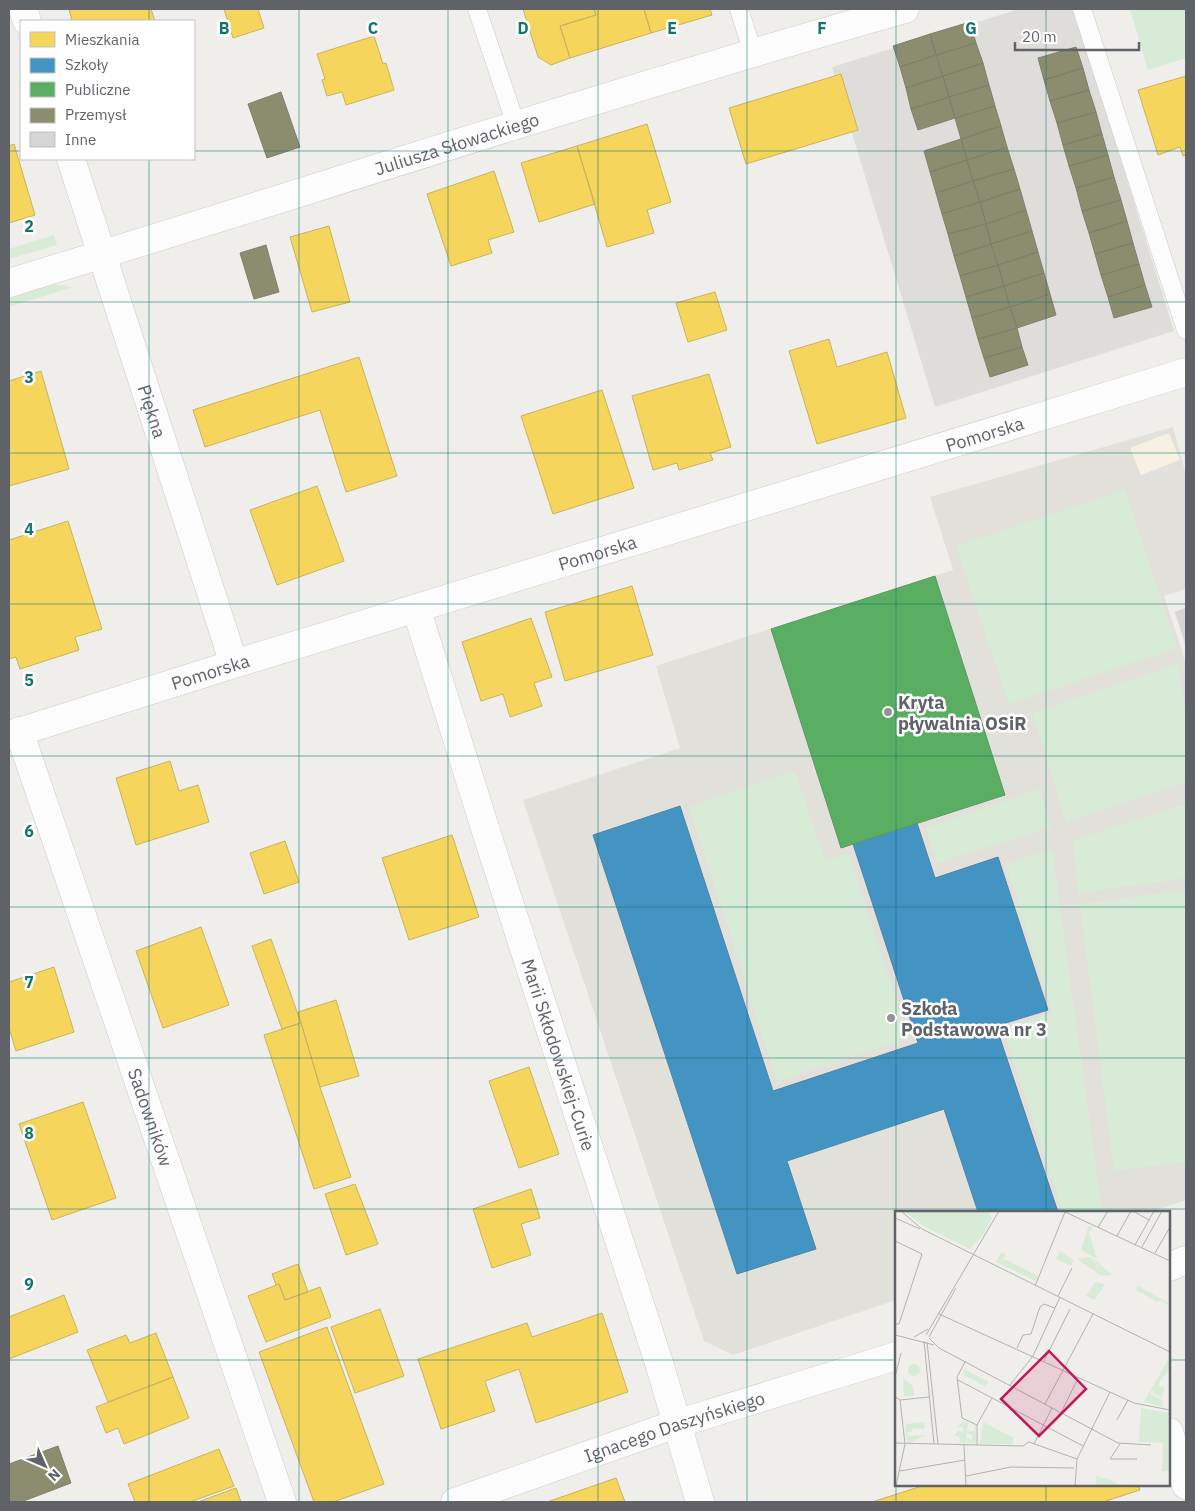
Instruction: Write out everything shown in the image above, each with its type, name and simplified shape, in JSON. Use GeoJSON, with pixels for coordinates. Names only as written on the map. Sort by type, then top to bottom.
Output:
{"type":"FeatureCollection","features":[{"type":"Feature","properties":{"kind":"street","name":"Juliusza Słowackiego"},"geometry":{"type":"LineString","coordinates":[[9,283],[753,52],[900,9]]}},
{"type":"Feature","properties":{"kind":"street","name":"Piękna"},"geometry":{"type":"LineString","coordinates":[[71,160],[234,664]]}},
{"type":"Feature","properties":{"kind":"street","name":"Pomorska"},"geometry":{"type":"LineString","coordinates":[[14,733],[1186,372]]}},
{"type":"Feature","properties":{"kind":"street","name":"Marii Skłodowskiej-Curie"},"geometry":{"type":"LineString","coordinates":[[416,608],[494,856],[657,1357],[700,1502]]}},
{"type":"Feature","properties":{"kind":"street","name":"Sadowników"},"geometry":{"type":"LineString","coordinates":[[14,733],[282,1502]]}},
{"type":"Feature","properties":{"kind":"street"},"geometry":{"type":"LineString","coordinates":[[1170,1267],[1186,1260]]}},
{"type":"Feature","properties":{"kind":"street","name":"Ignacego Daszyńskiego"},"geometry":{"type":"LineString","coordinates":[[455,1502],[676,1424],[895,1356]]}},
{"type":"Feature","properties":{"kind":"street"},"geometry":{"type":"LineString","coordinates":[[1170,1435],[1186,1485]]}},
{"type":"Feature","properties":{"kind":"lane"},"geometry":{"type":"LineString","coordinates":[[477,9],[516,125]]}},
{"type":"Feature","properties":{"kind":"lane"},"geometry":{"type":"LineString","coordinates":[[739,9],[753,52]]}},
{"type":"Feature","properties":{"kind":"lane"},"geometry":{"type":"LineString","coordinates":[[1082,9],[1186,330]]}},
{"type":"Feature","properties":{"kind":"shaded area"},"geometry":{"type":"Polygon","coordinates":[[[1020,9],[1074,9],[1174,331],[935,407],[832,67],[1020,9]]]}},
{"type":"Feature","properties":{"kind":"shaded area","name":"Szkoła Podstawowa nr 3"},"geometry":{"type":"Polygon","coordinates":[[[1173,427],[1186,475],[1186,589],[1164,596],[1186,663],[1186,1200],[1153,1211],[895,1211],[895,1300],[733,1355],[704,1341],[523,800],[680,748],[656,666],[953,570],[930,497],[1173,427]]]}},
{"type":"Feature","properties":{"kind":"green space"},"geometry":{"type":"Polygon","coordinates":[[[1130,9],[1186,9],[1186,58],[1148,70],[1130,9]]]}},
{"type":"Feature","properties":{"kind":"green space"},"geometry":{"type":"Polygon","coordinates":[[[54,235],[57,245],[9,259],[9,249],[54,235]]]}},
{"type":"Feature","properties":{"kind":"green space"},"geometry":{"type":"Polygon","coordinates":[[[54,284],[73,287],[9,307],[9,298],[54,284]]]}},
{"type":"Feature","properties":{"kind":"green space"},"geometry":{"type":"Polygon","coordinates":[[[1125,490],[1177,648],[1009,704],[956,546],[1125,490]]]}},
{"type":"Feature","properties":{"kind":"green space"},"geometry":{"type":"Polygon","coordinates":[[[1178,664],[1186,714],[1186,782],[1066,822],[1033,713],[1178,664]]]}},
{"type":"Feature","properties":{"kind":"green space"},"geometry":{"type":"Polygon","coordinates":[[[795,771],[825,861],[848,853],[909,1038],[777,1081],[689,807],[795,771]]]}},
{"type":"Feature","properties":{"kind":"green space"},"geometry":{"type":"Polygon","coordinates":[[[1039,789],[1051,827],[937,863],[926,828],[1039,789]]]}},
{"type":"Feature","properties":{"kind":"green space"},"geometry":{"type":"Polygon","coordinates":[[[1186,804],[1186,878],[1078,893],[1073,840],[1186,804]]]}},
{"type":"Feature","properties":{"kind":"green space"},"geometry":{"type":"Polygon","coordinates":[[[1052,849],[1102,1210],[1099,1211],[1063,1211],[1004,1030],[1053,1013],[1006,864],[1052,849]]]}},
{"type":"Feature","properties":{"kind":"green space"},"geometry":{"type":"Polygon","coordinates":[[[1186,890],[1186,1162],[1114,1171],[1080,904],[1186,890]]]}},
{"type":"Feature","properties":{"kind":"sand"},"geometry":{"type":"Polygon","coordinates":[[[1169,433],[1180,460],[1141,475],[1130,448],[1169,433]]]}},
{"type":"Feature","properties":{"kind":"building: Mieszkania"},"geometry":{"type":"Polygon","coordinates":[[[69,9],[151,9],[155,20],[72,20],[69,9]]]}},
{"type":"Feature","properties":{"kind":"building: Mieszkania"},"geometry":{"type":"Polygon","coordinates":[[[224,9],[258,9],[264,28],[233,38],[224,9]]]}},
{"type":"Feature","properties":{"kind":"building: Mieszkania"},"geometry":{"type":"Polygon","coordinates":[[[523,9],[594,9],[596,15],[560,26],[570,58],[551,65],[538,57],[523,9]]]}},
{"type":"Feature","properties":{"kind":"building: Mieszkania"},"geometry":{"type":"Polygon","coordinates":[[[594,9],[644,9],[651,33],[570,58],[560,26],[596,15],[594,9]]]}},
{"type":"Feature","properties":{"kind":"building: Mieszkania"},"geometry":{"type":"Polygon","coordinates":[[[644,9],[710,9],[712,15],[651,33],[644,9]]]}},
{"type":"Feature","properties":{"kind":"building: Mieszkania"},"geometry":{"type":"Polygon","coordinates":[[[374,36],[383,64],[386,63],[394,90],[346,105],[342,92],[327,96],[322,80],[325,79],[317,54],[374,36]]]}},
{"type":"Feature","properties":{"kind":"building: Mieszkania"},"geometry":{"type":"Polygon","coordinates":[[[841,74],[858,130],[746,164],[729,108],[841,74]]]}},
{"type":"Feature","properties":{"kind":"building: Mieszkania"},"geometry":{"type":"Polygon","coordinates":[[[1186,76],[1186,155],[1183,156],[1180,147],[1158,155],[1138,90],[1186,76]]]}},
{"type":"Feature","properties":{"kind":"building: Mieszkania"},"geometry":{"type":"Polygon","coordinates":[[[647,124],[671,202],[647,210],[654,233],[607,247],[577,146],[647,124]]]}},
{"type":"Feature","properties":{"kind":"building: Mieszkania"},"geometry":{"type":"Polygon","coordinates":[[[14,144],[35,215],[9,223],[9,146],[14,144]]]}},
{"type":"Feature","properties":{"kind":"building: Mieszkania"},"geometry":{"type":"Polygon","coordinates":[[[577,146],[595,204],[539,222],[521,163],[577,146]]]}},
{"type":"Feature","properties":{"kind":"building: Mieszkania"},"geometry":{"type":"Polygon","coordinates":[[[494,171],[514,232],[488,240],[492,253],[451,266],[427,194],[494,171]]]}},
{"type":"Feature","properties":{"kind":"building: Mieszkania"},"geometry":{"type":"Polygon","coordinates":[[[329,226],[350,302],[312,312],[290,237],[329,226]]]}},
{"type":"Feature","properties":{"kind":"building: Mieszkania"},"geometry":{"type":"Polygon","coordinates":[[[715,292],[727,330],[688,342],[676,303],[715,292]]]}},
{"type":"Feature","properties":{"kind":"building: Mieszkania"},"geometry":{"type":"Polygon","coordinates":[[[829,339],[837,367],[887,352],[906,418],[817,444],[789,351],[829,339]]]}},
{"type":"Feature","properties":{"kind":"building: Mieszkania"},"geometry":{"type":"Polygon","coordinates":[[[359,357],[397,476],[346,492],[320,410],[205,447],[193,410],[359,357]]]}},
{"type":"Feature","properties":{"kind":"building: Mieszkania"},"geometry":{"type":"Polygon","coordinates":[[[41,371],[69,469],[9,486],[9,381],[41,371]]]}},
{"type":"Feature","properties":{"kind":"building: Mieszkania"},"geometry":{"type":"Polygon","coordinates":[[[709,374],[731,447],[710,453],[713,460],[679,470],[677,463],[653,470],[632,396],[709,374]]]}},
{"type":"Feature","properties":{"kind":"building: Mieszkania"},"geometry":{"type":"Polygon","coordinates":[[[602,390],[634,488],[553,514],[521,416],[602,390]]]}},
{"type":"Feature","properties":{"kind":"building: Mieszkania"},"geometry":{"type":"Polygon","coordinates":[[[317,486],[344,561],[277,585],[250,510],[317,486]]]}},
{"type":"Feature","properties":{"kind":"building: Mieszkania"},"geometry":{"type":"Polygon","coordinates":[[[68,521],[102,629],[75,637],[79,650],[20,669],[16,657],[9,659],[9,540],[68,521]]]}},
{"type":"Feature","properties":{"kind":"building: Mieszkania"},"geometry":{"type":"Polygon","coordinates":[[[632,586],[653,655],[565,681],[545,612],[632,586]]]}},
{"type":"Feature","properties":{"kind":"building: Mieszkania"},"geometry":{"type":"Polygon","coordinates":[[[531,618],[552,677],[534,683],[542,706],[510,717],[503,694],[481,701],[462,642],[531,618]]]}},
{"type":"Feature","properties":{"kind":"building: Mieszkania"},"geometry":{"type":"Polygon","coordinates":[[[170,761],[179,791],[198,785],[209,822],[136,845],[116,778],[170,761]]]}},
{"type":"Feature","properties":{"kind":"building: Mieszkania"},"geometry":{"type":"Polygon","coordinates":[[[452,835],[479,917],[409,940],[382,858],[452,835]]]}},
{"type":"Feature","properties":{"kind":"building: Mieszkania"},"geometry":{"type":"Polygon","coordinates":[[[285,841],[299,882],[264,894],[250,853],[285,841]]]}},
{"type":"Feature","properties":{"kind":"building: Mieszkania"},"geometry":{"type":"Polygon","coordinates":[[[201,927],[229,1005],[163,1028],[136,951],[201,927]]]}},
{"type":"Feature","properties":{"kind":"building: Mieszkania"},"geometry":{"type":"Polygon","coordinates":[[[271,939],[301,1023],[282,1029],[252,946],[271,939]]]}},
{"type":"Feature","properties":{"kind":"building: Mieszkania"},"geometry":{"type":"Polygon","coordinates":[[[54,967],[74,1032],[16,1051],[9,1028],[9,982],[54,967]]]}},
{"type":"Feature","properties":{"kind":"building: Mieszkania"},"geometry":{"type":"Polygon","coordinates":[[[336,1000],[359,1076],[320,1087],[298,1012],[336,1000]]]}},
{"type":"Feature","properties":{"kind":"building: Mieszkania"},"geometry":{"type":"Polygon","coordinates":[[[301,1023],[320,1087],[351,1177],[314,1189],[264,1035],[301,1023]]]}},
{"type":"Feature","properties":{"kind":"building: Mieszkania"},"geometry":{"type":"Polygon","coordinates":[[[529,1067],[559,1154],[519,1168],[489,1081],[529,1067]]]}},
{"type":"Feature","properties":{"kind":"building: Mieszkania"},"geometry":{"type":"Polygon","coordinates":[[[83,1102],[116,1198],[52,1220],[19,1124],[83,1102]]]}},
{"type":"Feature","properties":{"kind":"building: Mieszkania"},"geometry":{"type":"Polygon","coordinates":[[[355,1184],[378,1244],[346,1255],[325,1194],[355,1184]]]}},
{"type":"Feature","properties":{"kind":"building: Mieszkania"},"geometry":{"type":"Polygon","coordinates":[[[531,1189],[540,1218],[521,1224],[531,1255],[492,1268],[473,1209],[531,1189]]]}},
{"type":"Feature","properties":{"kind":"building: Mieszkania"},"geometry":{"type":"Polygon","coordinates":[[[298,1264],[308,1292],[285,1300],[279,1284],[276,1285],[272,1274],[298,1264]]]}},
{"type":"Feature","properties":{"kind":"building: Mieszkania"},"geometry":{"type":"Polygon","coordinates":[[[279,1284],[285,1300],[320,1287],[331,1317],[266,1342],[248,1296],[279,1284]]]}},
{"type":"Feature","properties":{"kind":"building: Mieszkania"},"geometry":{"type":"Polygon","coordinates":[[[64,1295],[78,1332],[9,1359],[9,1317],[64,1295]]]}},
{"type":"Feature","properties":{"kind":"building: Mieszkania"},"geometry":{"type":"Polygon","coordinates":[[[380,1309],[404,1376],[355,1393],[331,1327],[380,1309]]]}},
{"type":"Feature","properties":{"kind":"building: Mieszkania"},"geometry":{"type":"Polygon","coordinates":[[[602,1313],[628,1392],[536,1423],[519,1369],[485,1381],[495,1411],[441,1429],[418,1359],[527,1323],[532,1337],[602,1313]]]}},
{"type":"Feature","properties":{"kind":"building: Mieszkania"},"geometry":{"type":"Polygon","coordinates":[[[327,1327],[384,1484],[333,1502],[314,1502],[259,1352],[327,1327]]]}},
{"type":"Feature","properties":{"kind":"building: Mieszkania"},"geometry":{"type":"Polygon","coordinates":[[[156,1333],[173,1377],[108,1402],[87,1350],[126,1335],[130,1343],[156,1333]]]}},
{"type":"Feature","properties":{"kind":"building: Mieszkania"},"geometry":{"type":"Polygon","coordinates":[[[173,1377],[189,1418],[124,1444],[118,1428],[106,1433],[96,1407],[173,1377]]]}},
{"type":"Feature","properties":{"kind":"building: Mieszkania"},"geometry":{"type":"Polygon","coordinates":[[[219,1449],[234,1486],[190,1502],[135,1502],[128,1484],[219,1449]]]}},
{"type":"Feature","properties":{"kind":"building: Mieszkania"},"geometry":{"type":"Polygon","coordinates":[[[616,1478],[625,1502],[547,1502],[616,1478]]]}},
{"type":"Feature","properties":{"kind":"building: Mieszkania"},"geometry":{"type":"Polygon","coordinates":[[[922,1486],[1138,1486],[1140,1490],[1103,1502],[872,1502],[922,1486]]]}},
{"type":"Feature","properties":{"kind":"building: Mieszkania"},"geometry":{"type":"Polygon","coordinates":[[[236,1488],[241,1502],[198,1502],[236,1488]]]}},
{"type":"Feature","properties":{"kind":"building: Szkoły"},"geometry":{"type":"Polygon","coordinates":[[[680,806],[773,1091],[918,1043],[853,844],[917,823],[935,878],[998,857],[1048,1010],[996,1026],[1058,1211],[978,1211],[944,1109],[787,1161],[816,1249],[737,1274],[593,835],[680,806]]]}},
{"type":"Feature","properties":{"kind":"building: Publiczne","name":"Kryta pływalnia OSiR"},"geometry":{"type":"Polygon","coordinates":[[[935,576],[1005,795],[841,848],[771,629],[935,576]]]}},
{"type":"Feature","properties":{"kind":"building: Przemysł"},"geometry":{"type":"Polygon","coordinates":[[[970,22],[976,43],[936,55],[930,34],[970,22]]]}},
{"type":"Feature","properties":{"kind":"building: Przemysł"},"geometry":{"type":"Polygon","coordinates":[[[930,34],[936,55],[900,67],[893,46],[930,34]]]}},
{"type":"Feature","properties":{"kind":"building: Przemysł"},"geometry":{"type":"Polygon","coordinates":[[[976,43],[983,63],[943,76],[936,55],[976,43]]]}},
{"type":"Feature","properties":{"kind":"building: Przemysł"},"geometry":{"type":"Polygon","coordinates":[[[1076,47],[1083,68],[1044,80],[1038,58],[1076,47]]]}},
{"type":"Feature","properties":{"kind":"building: Przemysł"},"geometry":{"type":"Polygon","coordinates":[[[936,55],[943,76],[906,88],[900,67],[936,55]]]}},
{"type":"Feature","properties":{"kind":"building: Przemysł"},"geometry":{"type":"Polygon","coordinates":[[[983,63],[989,85],[949,97],[943,76],[983,63]]]}},
{"type":"Feature","properties":{"kind":"building: Przemysł"},"geometry":{"type":"Polygon","coordinates":[[[1083,68],[1089,90],[1050,101],[1044,80],[1083,68]]]}},
{"type":"Feature","properties":{"kind":"building: Przemysł"},"geometry":{"type":"Polygon","coordinates":[[[943,76],[949,97],[911,109],[906,88],[943,76]]]}},
{"type":"Feature","properties":{"kind":"building: Przemysł"},"geometry":{"type":"Polygon","coordinates":[[[989,85],[995,106],[955,118],[949,97],[989,85]]]}},
{"type":"Feature","properties":{"kind":"building: Przemysł"},"geometry":{"type":"Polygon","coordinates":[[[1089,90],[1096,112],[1057,123],[1050,101],[1089,90]]]}},
{"type":"Feature","properties":{"kind":"building: Przemysł"},"geometry":{"type":"Polygon","coordinates":[[[281,92],[300,147],[267,158],[248,104],[281,92]]]}},
{"type":"Feature","properties":{"kind":"building: Przemysł"},"geometry":{"type":"Polygon","coordinates":[[[949,97],[955,118],[918,130],[911,109],[949,97]]]}},
{"type":"Feature","properties":{"kind":"building: Przemysł"},"geometry":{"type":"Polygon","coordinates":[[[995,106],[1001,126],[961,139],[955,118],[995,106]]]}},
{"type":"Feature","properties":{"kind":"building: Przemysł"},"geometry":{"type":"Polygon","coordinates":[[[1096,112],[1102,134],[1063,145],[1057,123],[1096,112]]]}},
{"type":"Feature","properties":{"kind":"building: Przemysł"},"geometry":{"type":"Polygon","coordinates":[[[1001,126],[1007,147],[967,160],[961,139],[1001,126]]]}},
{"type":"Feature","properties":{"kind":"building: Przemysł"},"geometry":{"type":"Polygon","coordinates":[[[1102,134],[1108,155],[1069,166],[1063,145],[1102,134]]]}},
{"type":"Feature","properties":{"kind":"building: Przemysł"},"geometry":{"type":"Polygon","coordinates":[[[961,139],[967,160],[930,172],[924,151],[961,139]]]}},
{"type":"Feature","properties":{"kind":"building: Przemysł"},"geometry":{"type":"Polygon","coordinates":[[[1007,147],[1014,169],[973,181],[967,160],[1007,147]]]}},
{"type":"Feature","properties":{"kind":"building: Przemysł"},"geometry":{"type":"Polygon","coordinates":[[[1108,155],[1114,177],[1076,188],[1069,166],[1108,155]]]}},
{"type":"Feature","properties":{"kind":"building: Przemysł"},"geometry":{"type":"Polygon","coordinates":[[[967,160],[973,181],[936,193],[930,172],[967,160]]]}},
{"type":"Feature","properties":{"kind":"building: Przemysł"},"geometry":{"type":"Polygon","coordinates":[[[1014,169],[1020,189],[980,202],[973,181],[1014,169]]]}},
{"type":"Feature","properties":{"kind":"building: Przemysł"},"geometry":{"type":"Polygon","coordinates":[[[1114,177],[1121,200],[1082,211],[1076,188],[1114,177]]]}},
{"type":"Feature","properties":{"kind":"building: Przemysł"},"geometry":{"type":"Polygon","coordinates":[[[973,181],[980,202],[942,214],[936,193],[973,181]]]}},
{"type":"Feature","properties":{"kind":"building: Przemysł"},"geometry":{"type":"Polygon","coordinates":[[[1020,189],[1026,210],[986,224],[980,202],[1020,189]]]}},
{"type":"Feature","properties":{"kind":"building: Przemysł"},"geometry":{"type":"Polygon","coordinates":[[[1121,200],[1127,221],[1089,233],[1082,211],[1121,200]]]}},
{"type":"Feature","properties":{"kind":"building: Przemysł"},"geometry":{"type":"Polygon","coordinates":[[[980,202],[986,224],[948,234],[942,214],[980,202]]]}},
{"type":"Feature","properties":{"kind":"building: Przemysł"},"geometry":{"type":"Polygon","coordinates":[[[1026,210],[1032,231],[991,244],[986,224],[1026,210]]]}},
{"type":"Feature","properties":{"kind":"building: Przemysł"},"geometry":{"type":"Polygon","coordinates":[[[1127,221],[1133,243],[1095,254],[1089,233],[1127,221]]]}},
{"type":"Feature","properties":{"kind":"building: Przemysł"},"geometry":{"type":"Polygon","coordinates":[[[986,224],[991,244],[954,256],[948,234],[986,224]]]}},
{"type":"Feature","properties":{"kind":"building: Przemysł"},"geometry":{"type":"Polygon","coordinates":[[[1032,231],[1038,252],[998,265],[991,244],[1032,231]]]}},
{"type":"Feature","properties":{"kind":"building: Przemysł"},"geometry":{"type":"Polygon","coordinates":[[[1133,243],[1139,264],[1101,275],[1095,254],[1133,243]]]}},
{"type":"Feature","properties":{"kind":"building: Przemysł"},"geometry":{"type":"Polygon","coordinates":[[[991,244],[998,265],[960,276],[954,256],[991,244]]]}},
{"type":"Feature","properties":{"kind":"building: Przemysł"},"geometry":{"type":"Polygon","coordinates":[[[266,245],[279,292],[254,299],[240,253],[266,245]]]}},
{"type":"Feature","properties":{"kind":"building: Przemysł"},"geometry":{"type":"Polygon","coordinates":[[[1038,252],[1044,273],[1004,286],[998,265],[1038,252]]]}},
{"type":"Feature","properties":{"kind":"building: Przemysł"},"geometry":{"type":"Polygon","coordinates":[[[1139,264],[1145,285],[1108,297],[1101,275],[1139,264]]]}},
{"type":"Feature","properties":{"kind":"building: Przemysł"},"geometry":{"type":"Polygon","coordinates":[[[998,265],[1004,286],[966,297],[960,276],[998,265]]]}},
{"type":"Feature","properties":{"kind":"building: Przemysł"},"geometry":{"type":"Polygon","coordinates":[[[1044,273],[1050,294],[1010,307],[1004,286],[1044,273]]]}},
{"type":"Feature","properties":{"kind":"building: Przemysł"},"geometry":{"type":"Polygon","coordinates":[[[1145,285],[1152,307],[1114,318],[1108,297],[1145,285]]]}},
{"type":"Feature","properties":{"kind":"building: Przemysł"},"geometry":{"type":"Polygon","coordinates":[[[1004,286],[1010,307],[972,318],[966,297],[1004,286]]]}},
{"type":"Feature","properties":{"kind":"building: Przemysł"},"geometry":{"type":"Polygon","coordinates":[[[1050,294],[1056,315],[1017,328],[1010,307],[1050,294]]]}},
{"type":"Feature","properties":{"kind":"building: Przemysł"},"geometry":{"type":"Polygon","coordinates":[[[1010,307],[1017,328],[978,339],[972,318],[1010,307]]]}},
{"type":"Feature","properties":{"kind":"building: Przemysł"},"geometry":{"type":"Polygon","coordinates":[[[1017,328],[1022,347],[984,358],[978,339],[1017,328]]]}},
{"type":"Feature","properties":{"kind":"building: Przemysł"},"geometry":{"type":"Polygon","coordinates":[[[1022,347],[1028,365],[990,377],[984,358],[1022,347]]]}},
{"type":"Feature","properties":{"kind":"building: Przemysł"},"geometry":{"type":"Polygon","coordinates":[[[58,1446],[71,1483],[21,1502],[9,1502],[9,1464],[58,1446]]]}},
{"type":"Feature","properties":{"kind":"building: Inne"},"geometry":{"type":"Polygon","coordinates":[[[1186,608],[1186,646],[1175,612],[1186,608]]]}},
{"type":"Feature","properties":{"kind":"place","name":"Kryta pływalnia OSiR"},"geometry":{"type":"Point","coordinates":[888,712]}},
{"type":"Feature","properties":{"kind":"place","name":"Szkoła Podstawowa nr 3"},"geometry":{"type":"Point","coordinates":[891,1018]}}]}
